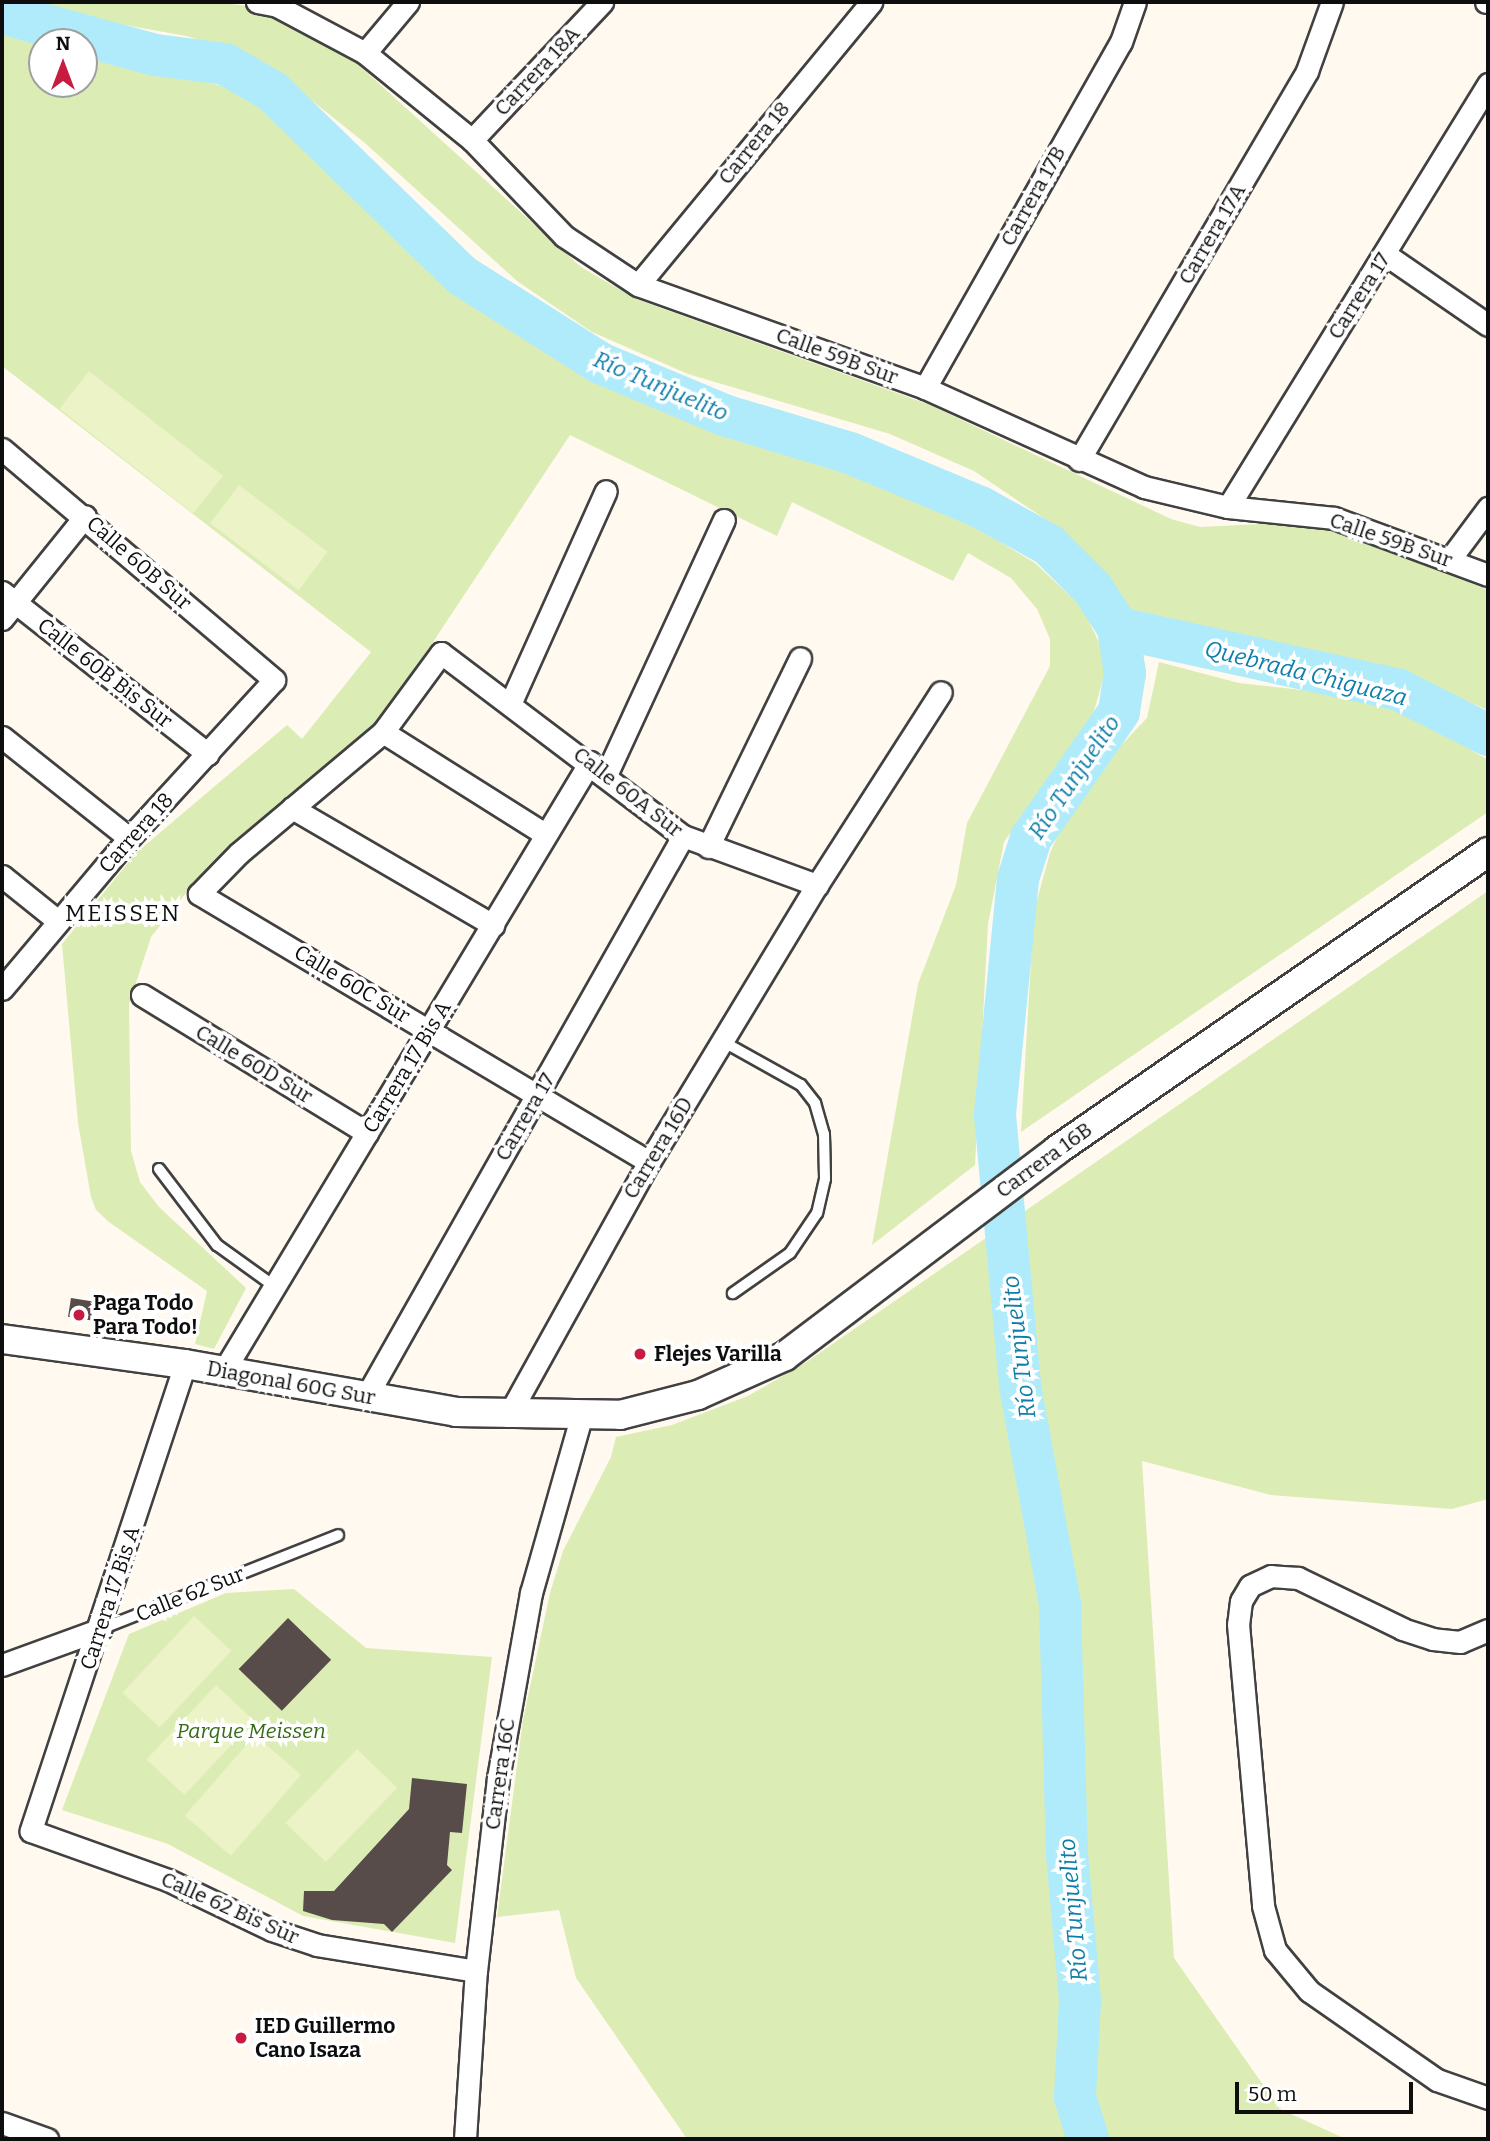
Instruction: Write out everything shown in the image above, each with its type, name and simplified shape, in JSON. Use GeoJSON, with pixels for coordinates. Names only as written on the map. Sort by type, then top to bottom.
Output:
{"type":"FeatureCollection","features":[{"type":"Feature","properties":{"kind":"street","name":"Calle 59B Sur"},"geometry":{"type":"LineString","coordinates":[[257,2],[276,6],[365,53],[472,140],[564,236],[638,285],[925,388],[1079,460],[1144,487],[1228,507],[1334,518],[1488,575]]}},
{"type":"Feature","properties":{"kind":"street"},"geometry":{"type":"LineString","coordinates":[[365,53],[408,2]]}},
{"type":"Feature","properties":{"kind":"street","name":"Carrera 18A"},"geometry":{"type":"LineString","coordinates":[[472,140],[602,2]]}},
{"type":"Feature","properties":{"kind":"street","name":"Carrera 18"},"geometry":{"type":"LineString","coordinates":[[638,285],[871,2]]}},
{"type":"Feature","properties":{"kind":"street","name":"Carrera 17B"},"geometry":{"type":"LineString","coordinates":[[925,388],[1121,42],[1135,2]]}},
{"type":"Feature","properties":{"kind":"street","name":"Carrera 17A"},"geometry":{"type":"LineString","coordinates":[[1079,460],[1307,71],[1332,2]]}},
{"type":"Feature","properties":{"kind":"street","name":"Carrera 17"},"geometry":{"type":"LineString","coordinates":[[1228,507],[1488,84]]}},
{"type":"Feature","properties":{"kind":"street"},"geometry":{"type":"LineString","coordinates":[[1385,254],[1488,325]]}},
{"type":"Feature","properties":{"kind":"street","name":"Calle 60B Sur"},"geometry":{"type":"LineString","coordinates":[[2,449],[85,516],[274,680]]}},
{"type":"Feature","properties":{"kind":"street"},"geometry":{"type":"LineString","coordinates":[[511,702],[606,491]]}},
{"type":"Feature","properties":{"kind":"street"},"geometry":{"type":"LineString","coordinates":[[1450,559],[1488,508]]}},
{"type":"Feature","properties":{"kind":"street"},"geometry":{"type":"LineString","coordinates":[[6,605],[85,516]]}},
{"type":"Feature","properties":{"kind":"street","name":"Carrera 17 Bis A"},"geometry":{"type":"LineString","coordinates":[[223,1372],[493,925],[545,834],[598,768],[724,520]]}},
{"type":"Feature","properties":{"kind":"street","name":"Calle 60B Bis Sur"},"geometry":{"type":"LineString","coordinates":[[6,605],[208,754]]}},
{"type":"Feature","properties":{"kind":"street","name":"Calle 60A Sur"},"geometry":{"type":"LineString","coordinates":[[383,732],[441,653],[511,702],[683,836],[817,885]]}},
{"type":"Feature","properties":{"kind":"street"},"geometry":{"type":"LineString","coordinates":[[708,847],[800,659]]}},
{"type":"Feature","properties":{"kind":"street","name":"Carrera 18"},"geometry":{"type":"LineString","coordinates":[[2,989],[129,838],[274,680]]}},
{"type":"Feature","properties":{"kind":"street"},"geometry":{"type":"LineString","coordinates":[[817,885],[941,692]]}},
{"type":"Feature","properties":{"kind":"street"},"geometry":{"type":"LineString","coordinates":[[493,925],[292,808],[383,732],[545,834]]}},
{"type":"Feature","properties":{"kind":"street"},"geometry":{"type":"LineString","coordinates":[[2,737],[129,838]]}},
{"type":"Feature","properties":{"kind":"street","name":"Calle 60C Sur"},"geometry":{"type":"LineString","coordinates":[[292,808],[199,894],[649,1162]]}},
{"type":"Feature","properties":{"kind":"street","name":"Carrera 17"},"geometry":{"type":"LineString","coordinates":[[366,1397],[683,836]]}},
{"type":"Feature","properties":{"kind":"street","name":"Carrera 16B"},"geometry":{"type":"LineString","coordinates":[[581,1418],[665,1406],[785,1356],[930,1243],[1057,1150],[1488,852]]}},
{"type":"Feature","properties":{"kind":"street"},"geometry":{"type":"LineString","coordinates":[[2,876],[58,921]]}},
{"type":"Feature","properties":{"kind":"street","name":"Carrera 16D"},"geometry":{"type":"LineString","coordinates":[[508,1416],[649,1162],[817,885]]}},
{"type":"Feature","properties":{"kind":"street","name":"Calle 60D Sur"},"geometry":{"type":"LineString","coordinates":[[142,995],[367,1133]]}},
{"type":"Feature","properties":{"kind":"street","name":"Diagonal 60G Sur"},"geometry":{"type":"LineString","coordinates":[[2,1339],[186,1364],[366,1397],[508,1416],[581,1418]]}},
{"type":"Feature","properties":{"kind":"street","name":"Carrera 17 Bis A"},"geometry":{"type":"LineString","coordinates":[[32,1831],[101,1629],[186,1364]]}},
{"type":"Feature","properties":{"kind":"street","name":"Carrera 16C"},"geometry":{"type":"LineString","coordinates":[[465,2139],[476,1971],[498,1778],[531,1593],[581,1418]]}},
{"type":"Feature","properties":{"kind":"street"},"geometry":{"type":"LineString","coordinates":[[1488,1630],[1460,1642],[1433,1639],[1403,1629],[1298,1578],[1271,1577],[1246,1593],[1238,1624],[1263,1906],[1275,1950],[1320,1998],[1437,2080],[1488,2098]]}},
{"type":"Feature","properties":{"kind":"street","name":"Calle 62 Sur"},"geometry":{"type":"LineString","coordinates":[[2,1665],[101,1629]]}},
{"type":"Feature","properties":{"kind":"street","name":"Calle 62 Bis Sur"},"geometry":{"type":"LineString","coordinates":[[32,1831],[169,1880],[272,1930],[317,1945],[476,1971]]}},
{"type":"Feature","properties":{"kind":"street"},"geometry":{"type":"LineString","coordinates":[[2,2123],[47,2139]]}},
{"type":"Feature","properties":{"kind":"lane"},"geometry":{"type":"LineString","coordinates":[[722,1041],[801,1085],[815,1103],[824,1134],[825,1179],[817,1213],[790,1253],[733,1293]]}},
{"type":"Feature","properties":{"kind":"lane"},"geometry":{"type":"LineString","coordinates":[[159,1168],[217,1245],[274,1286]]}},
{"type":"Feature","properties":{"kind":"lane","name":"Calle 62 Sur"},"geometry":{"type":"LineString","coordinates":[[101,1629],[338,1535]]}},
{"type":"Feature","properties":{"kind":"green space"},"geometry":{"type":"Polygon","coordinates":[[[38,2],[215,2],[256,7],[331,40],[581,267],[636,299],[930,405],[1171,519],[1200,527],[1301,522],[1332,529],[1488,590],[1488,710],[1414,679],[1319,652],[1124,608],[1081,550],[1048,521],[974,471],[890,434],[688,374],[592,332],[517,281],[365,143],[280,75],[239,52],[186,36],[86,18],[38,2]]]}},
{"type":"Feature","properties":{"kind":"green space"},"geometry":{"type":"Polygon","coordinates":[[[2,30],[28,37],[28,98],[98,98],[98,55],[235,89],[271,110],[332,166],[463,297],[566,362],[733,436],[840,469],[967,522],[1035,563],[1083,608],[1108,662],[1092,718],[1004,842],[988,924],[975,1165],[872,1245],[918,984],[956,885],[967,823],[1050,666],[1050,639],[1037,609],[1011,578],[968,553],[953,581],[792,502],[777,536],[570,435],[386,713],[235,845],[190,888],[151,937],[129,1004],[131,1151],[140,1182],[159,1207],[246,1288],[214,1349],[195,1344],[207,1291],[109,1222],[96,1210],[91,1197],[78,1123],[62,944],[136,853],[287,725],[302,739],[371,652],[2,366],[2,30]]]}},
{"type":"Feature","properties":{"kind":"green space"},"geometry":{"type":"Polygon","coordinates":[[[89,371],[223,476],[193,513],[59,409],[89,371]]]}},
{"type":"Feature","properties":{"kind":"green space"},"geometry":{"type":"Polygon","coordinates":[[[239,485],[328,552],[299,590],[210,523],[239,485]]]}},
{"type":"Feature","properties":{"kind":"green space"},"geometry":{"type":"Polygon","coordinates":[[[1159,662],[1239,683],[1339,694],[1399,707],[1488,760],[1488,812],[1021,1132],[1034,911],[1050,853],[1076,793],[1147,718],[1159,662]]]}},
{"type":"Feature","properties":{"kind":"green space"},"geometry":{"type":"Polygon","coordinates":[[[1488,891],[1488,1499],[1452,1509],[1271,1495],[1142,1461],[1174,1958],[1280,2109],[1346,2139],[687,2139],[576,1978],[559,1910],[497,1917],[523,1720],[550,1593],[563,1551],[611,1457],[616,1437],[672,1425],[748,1396],[805,1363],[1488,891]]]}},
{"type":"Feature","properties":{"kind":"green space","name":"Parque Meissen"},"geometry":{"type":"Polygon","coordinates":[[[294,1589],[366,1648],[492,1657],[455,1943],[303,1916],[168,1844],[62,1810],[129,1634],[226,1593],[294,1589]]]}},
{"type":"Feature","properties":{"kind":"green space"},"geometry":{"type":"Polygon","coordinates":[[[194,1616],[231,1651],[160,1728],[122,1693],[194,1616]]]}},
{"type":"Feature","properties":{"kind":"green space"},"geometry":{"type":"Polygon","coordinates":[[[216,1685],[254,1720],[184,1795],[146,1760],[216,1685]]]}},
{"type":"Feature","properties":{"kind":"green space"},"geometry":{"type":"Polygon","coordinates":[[[255,1735],[301,1775],[231,1856],[185,1816],[255,1735]]]}},
{"type":"Feature","properties":{"kind":"green space"},"geometry":{"type":"Polygon","coordinates":[[[357,1749],[397,1788],[326,1862],[285,1823],[357,1749]]]}},
{"type":"Feature","properties":{"kind":"building"},"geometry":{"type":"Polygon","coordinates":[[[71,1298],[95,1302],[92,1321],[68,1317],[71,1298]]]}},
{"type":"Feature","properties":{"kind":"building"},"geometry":{"type":"Polygon","coordinates":[[[288,1618],[331,1660],[282,1711],[239,1669],[288,1618]]]}},
{"type":"Feature","properties":{"kind":"building"},"geometry":{"type":"Polygon","coordinates":[[[412,1778],[467,1784],[462,1833],[450,1832],[447,1865],[452,1870],[392,1932],[384,1924],[332,1920],[303,1911],[304,1891],[334,1891],[409,1809],[412,1778]]]}},
{"type":"Feature","properties":{"kind":"waterway","name":"Río Tunjuelito"},"geometry":{"type":"LineString","coordinates":[[2,13],[156,55],[225,64],[272,91],[461,275],[600,363],[727,416],[850,453],[980,507],[1049,545],[1093,589],[1118,628],[1125,673],[1119,712],[1031,838],[1018,879],[995,1115],[1020,1386],[1060,1604],[1067,1854],[1080,2001],[1075,2097],[1088,2139]]}},
{"type":"Feature","properties":{"kind":"waterway","name":"Quebrada Chiguaza"},"geometry":{"type":"LineString","coordinates":[[1118,628],[1399,690],[1488,735]]}},
{"type":"Feature","properties":{"kind":"place","name":"Paga Todo Para Todo!"},"geometry":{"type":"Point","coordinates":[79,1315]}},
{"type":"Feature","properties":{"kind":"place","name":"Flejes Varilla"},"geometry":{"type":"Point","coordinates":[640,1354]}},
{"type":"Feature","properties":{"kind":"place","name":"IED Guillermo Cano Isaza"},"geometry":{"type":"Point","coordinates":[241,2038]}},
{"type":"Feature","properties":{"kind":"district","name":"MEISSEN"},"geometry":{"type":"Point","coordinates":[123,913]}}]}
